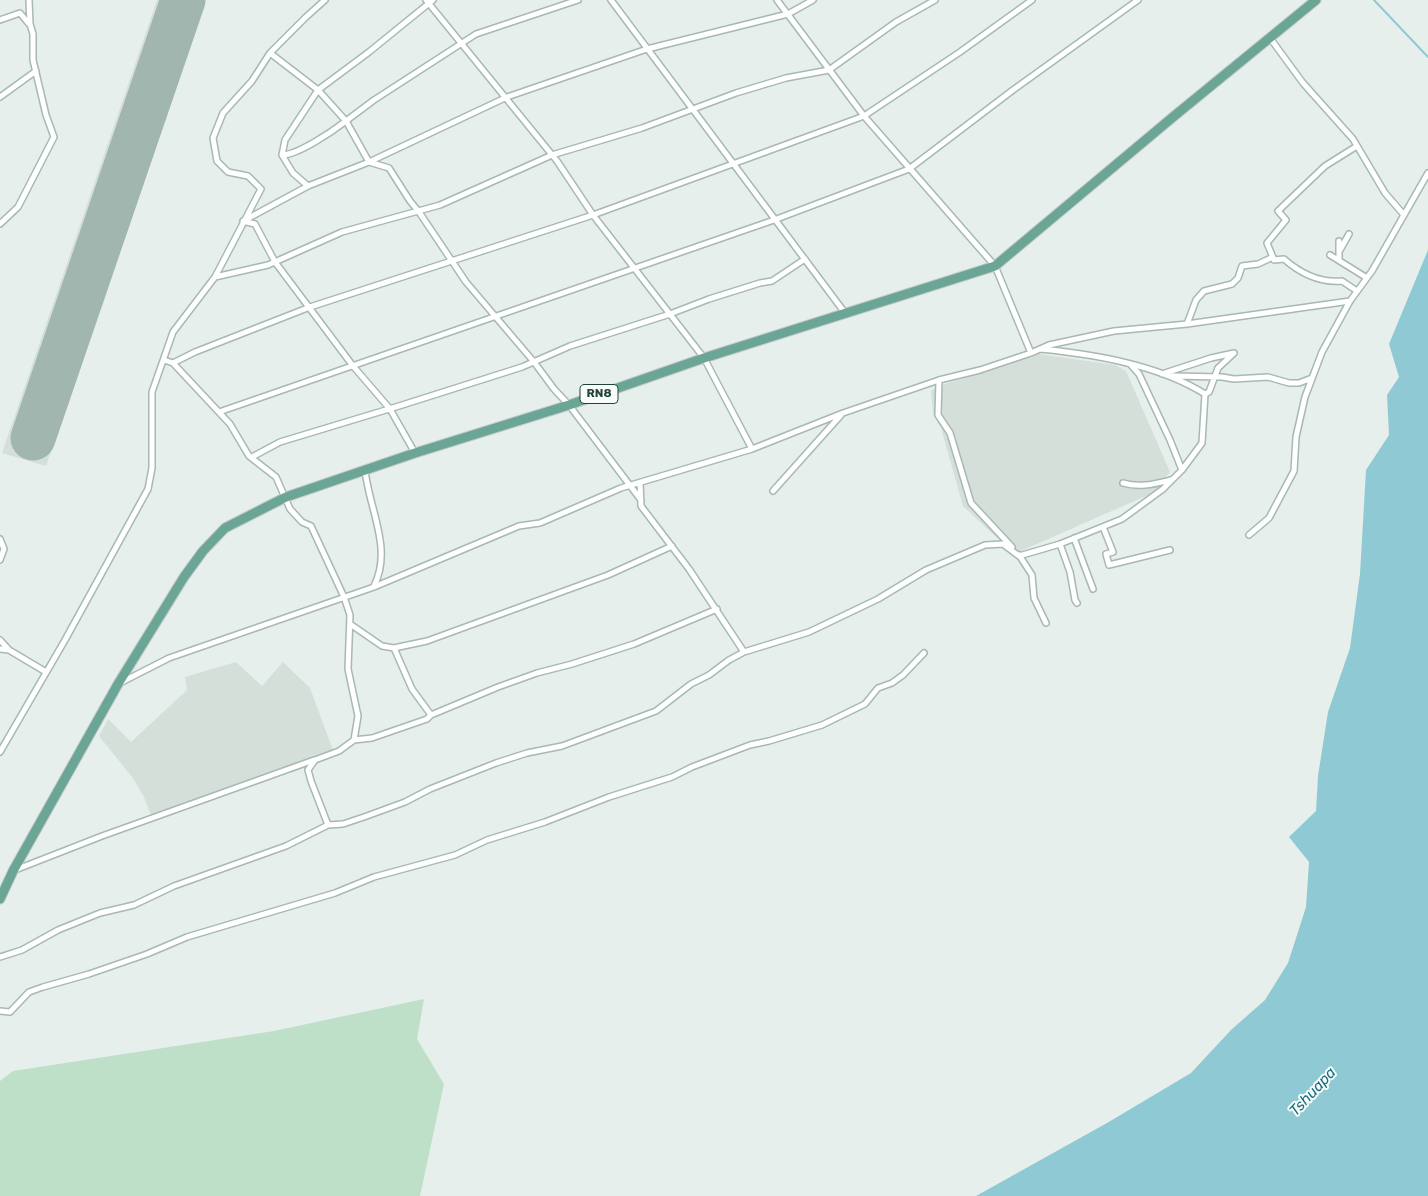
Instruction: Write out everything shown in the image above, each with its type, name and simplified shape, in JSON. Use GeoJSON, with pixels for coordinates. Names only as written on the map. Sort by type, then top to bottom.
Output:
{"type":"FeatureCollection","features":[{"type":"Feature","properties":{"kind":"main road","name":"RN8"},"geometry":{"type":"LineString","coordinates":[[0,899],[13,871],[118,684],[184,577],[203,551],[226,528],[286,497],[365,470],[569,405],[704,358],[995,266],[1316,0]]}},
{"type":"Feature","properties":{"kind":"street"},"geometry":{"type":"LineString","coordinates":[[0,224],[18,207],[54,137],[46,115],[33,60],[33,34],[30,24],[28,0]]}},
{"type":"Feature","properties":{"kind":"street"},"geometry":{"type":"LineString","coordinates":[[0,752],[148,489],[152,468],[152,392],[173,332],[214,277],[261,189],[248,176],[228,172],[217,161],[213,138],[223,114],[252,81],[270,54],[324,0]]}},
{"type":"Feature","properties":{"kind":"street"},"geometry":{"type":"LineString","coordinates":[[282,155],[295,152],[319,139],[374,100],[476,34],[578,0]]}},
{"type":"Feature","properties":{"kind":"street"},"geometry":{"type":"LineString","coordinates":[[611,0],[845,313]]}},
{"type":"Feature","properties":{"kind":"street"},"geometry":{"type":"LineString","coordinates":[[777,0],[864,116],[995,266],[1031,353]]}},
{"type":"Feature","properties":{"kind":"street"},"geometry":{"type":"LineString","coordinates":[[243,221],[308,186],[369,162],[507,97],[647,49],[788,14],[813,0]]}},
{"type":"Feature","properties":{"kind":"street"},"geometry":{"type":"LineString","coordinates":[[214,277],[275,262],[342,232],[440,205],[552,155],[642,128],[753,88],[786,78],[829,70],[896,22],[935,0]]}},
{"type":"Feature","properties":{"kind":"street"},"geometry":{"type":"LineString","coordinates":[[173,363],[195,352],[310,307],[593,215],[864,116],[960,52],[1032,0]]}},
{"type":"Feature","properties":{"kind":"street"},"geometry":{"type":"LineString","coordinates":[[219,412],[774,220],[909,169],[1013,90],[1138,0]]}},
{"type":"Feature","properties":{"kind":"street"},"geometry":{"type":"LineString","coordinates":[[308,186],[293,173],[282,155],[285,140],[318,90],[369,52],[429,1],[552,155],[593,215],[704,358],[752,449]]}},
{"type":"Feature","properties":{"kind":"street"},"geometry":{"type":"LineString","coordinates":[[0,20],[20,13],[30,24]]}},
{"type":"Feature","properties":{"kind":"street"},"geometry":{"type":"LineString","coordinates":[[1270,38],[1303,83],[1353,139],[1385,193],[1404,215]]}},
{"type":"Feature","properties":{"kind":"street"},"geometry":{"type":"LineString","coordinates":[[270,54],[318,90],[346,121],[369,162],[389,168],[466,282],[569,405],[641,500]]}},
{"type":"Feature","properties":{"kind":"street"},"geometry":{"type":"LineString","coordinates":[[0,97],[36,71]]}},
{"type":"Feature","properties":{"kind":"street"},"geometry":{"type":"LineString","coordinates":[[1357,146],[1325,166],[1278,211],[1286,220],[1267,243],[1274,260],[1284,258],[1296,269],[1317,280],[1342,281],[1357,291]]}},
{"type":"Feature","properties":{"kind":"street"},"geometry":{"type":"LineString","coordinates":[[1249,535],[1269,518],[1294,472],[1296,437],[1305,397],[1322,352],[1350,301],[1367,278],[1428,173]]}},
{"type":"Feature","properties":{"kind":"street"},"geometry":{"type":"LineString","coordinates":[[243,221],[255,224],[275,262],[352,366],[390,409],[415,453]]}},
{"type":"Feature","properties":{"kind":"street"},"geometry":{"type":"LineString","coordinates":[[1340,250],[1350,234]]}},
{"type":"Feature","properties":{"kind":"street"},"geometry":{"type":"LineString","coordinates":[[1339,241],[1339,260]]}},
{"type":"Feature","properties":{"kind":"street"},"geometry":{"type":"LineString","coordinates":[[1330,255],[1367,278]]}},
{"type":"Feature","properties":{"kind":"street"},"geometry":{"type":"LineString","coordinates":[[1188,324],[1196,300],[1204,291],[1232,284],[1238,278],[1242,266],[1258,264],[1273,257]]}},
{"type":"Feature","properties":{"kind":"street"},"geometry":{"type":"LineString","coordinates":[[252,458],[280,442],[390,409],[534,362],[570,346],[670,314],[709,299],[772,281],[805,259]]}},
{"type":"Feature","properties":{"kind":"street"},"geometry":{"type":"LineString","coordinates":[[118,684],[169,658],[374,587],[519,526],[540,523],[629,486],[752,449],[843,412],[939,380],[980,370],[1049,345],[1114,331],[1188,324],[1350,301]]}},
{"type":"Feature","properties":{"kind":"street"},"geometry":{"type":"LineString","coordinates":[[1040,349],[1078,352],[1130,364],[1187,383],[1205,394]]}},
{"type":"Feature","properties":{"kind":"street"},"geometry":{"type":"LineString","coordinates":[[1019,556],[1060,544],[1103,527],[1132,512],[1163,489],[1182,470],[1202,443],[1205,394],[1209,392],[1218,368],[1234,353],[1211,358],[1165,375]]}},
{"type":"Feature","properties":{"kind":"street"},"geometry":{"type":"LineString","coordinates":[[164,360],[173,363],[230,424],[252,458],[276,477],[290,509],[302,522],[312,526],[344,597],[350,616],[348,670],[358,716],[354,740]]}},
{"type":"Feature","properties":{"kind":"street"},"geometry":{"type":"LineString","coordinates":[[1130,364],[1139,374],[1182,470]]}},
{"type":"Feature","properties":{"kind":"street"},"geometry":{"type":"LineString","coordinates":[[1165,375],[1234,379],[1268,377],[1289,383],[1299,383],[1312,378]]}},
{"type":"Feature","properties":{"kind":"street"},"geometry":{"type":"LineString","coordinates":[[939,380],[938,415],[950,433],[970,502],[1019,556],[1032,575],[1034,598],[1046,624]]}},
{"type":"Feature","properties":{"kind":"street"},"geometry":{"type":"LineString","coordinates":[[773,491],[843,412]]}},
{"type":"Feature","properties":{"kind":"street"},"geometry":{"type":"LineString","coordinates":[[365,470],[367,486],[380,537],[382,558],[379,576],[374,587]]}},
{"type":"Feature","properties":{"kind":"street"},"geometry":{"type":"LineString","coordinates":[[1123,483],[1132,486],[1144,486],[1173,480]]}},
{"type":"Feature","properties":{"kind":"street"},"geometry":{"type":"LineString","coordinates":[[640,483],[641,506],[717,609],[744,652]]}},
{"type":"Feature","properties":{"kind":"street"},"geometry":{"type":"LineString","coordinates":[[1103,527],[1113,552],[1106,554],[1109,564],[1170,550]]}},
{"type":"Feature","properties":{"kind":"street"},"geometry":{"type":"LineString","coordinates":[[1074,538],[1093,589]]}},
{"type":"Feature","properties":{"kind":"street"},"geometry":{"type":"LineString","coordinates":[[0,539],[4,549],[0,560]]}},
{"type":"Feature","properties":{"kind":"street"},"geometry":{"type":"LineString","coordinates":[[0,958],[22,950],[58,930],[100,914],[134,905],[174,886],[286,846],[328,825],[342,824],[364,817],[406,802],[430,789],[496,764],[562,746],[656,711],[691,684],[728,660],[744,652],[809,632],[878,599],[926,570],[985,545],[1003,544],[1019,556]]}},
{"type":"Feature","properties":{"kind":"street"},"geometry":{"type":"LineString","coordinates":[[1060,544],[1071,578],[1074,600],[1077,603]]}},
{"type":"Feature","properties":{"kind":"street"},"geometry":{"type":"LineString","coordinates":[[350,624],[382,646],[394,648],[427,641],[608,575],[672,546]]}},
{"type":"Feature","properties":{"kind":"street"},"geometry":{"type":"LineString","coordinates":[[13,871],[102,836],[339,751],[354,740],[372,738],[427,720],[431,715],[537,672],[572,664],[634,644],[717,609]]}},
{"type":"Feature","properties":{"kind":"street"},"geometry":{"type":"LineString","coordinates":[[0,640],[9,650],[46,672]]}},
{"type":"Feature","properties":{"kind":"street"},"geometry":{"type":"LineString","coordinates":[[394,648],[412,689],[431,715]]}},
{"type":"Feature","properties":{"kind":"street"},"geometry":{"type":"LineString","coordinates":[[0,649],[9,650]]}},
{"type":"Feature","properties":{"kind":"street"},"geometry":{"type":"LineString","coordinates":[[0,1011],[10,1012],[29,992],[43,987],[89,974],[187,938],[335,893],[374,877],[455,856],[487,840],[545,822],[609,797],[672,777],[743,748],[822,725],[865,704],[878,688],[892,683],[903,675],[924,653]]}},
{"type":"Feature","properties":{"kind":"street"},"geometry":{"type":"LineString","coordinates":[[315,760],[308,770],[328,825]]}},
{"type":"Feature","properties":{"kind":"shaded area"},"geometry":{"type":"Polygon","coordinates":[[[157,0],[204,0],[46,466],[2,453],[157,0]]]}},
{"type":"Feature","properties":{"kind":"shaded area"},"geometry":{"type":"Polygon","coordinates":[[[1039,354],[1115,365],[1126,371],[1170,472],[1155,492],[1014,554],[963,506],[941,428],[933,414],[931,391],[939,386],[1039,354]]]}},
{"type":"Feature","properties":{"kind":"shaded area"},"geometry":{"type":"Polygon","coordinates":[[[236,662],[262,686],[283,662],[310,688],[333,750],[151,815],[143,795],[132,777],[99,736],[108,719],[131,742],[187,690],[185,677],[236,662]]]}},
{"type":"Feature","properties":{"kind":"green space"},"geometry":{"type":"Polygon","coordinates":[[[424,999],[417,1039],[444,1084],[420,1196],[0,1196],[0,1081],[13,1071],[274,1031],[424,999]]]}},
{"type":"Feature","properties":{"kind":"water","name":"Tshuapa"},"geometry":{"type":"Polygon","coordinates":[[[1428,250],[1428,1196],[976,1196],[1107,1123],[1191,1073],[1231,1030],[1265,1000],[1288,963],[1306,907],[1309,862],[1289,837],[1316,811],[1318,776],[1328,712],[1350,648],[1360,574],[1366,470],[1389,435],[1387,395],[1399,377],[1389,344],[1428,250]]]}},
{"type":"Feature","properties":{"kind":"waterway"},"geometry":{"type":"LineString","coordinates":[[1374,0],[1428,57]]}},
{"type":"Feature","properties":{"kind":"runway"},"geometry":{"type":"LineString","coordinates":[[33,438],[183,0]]}}]}
